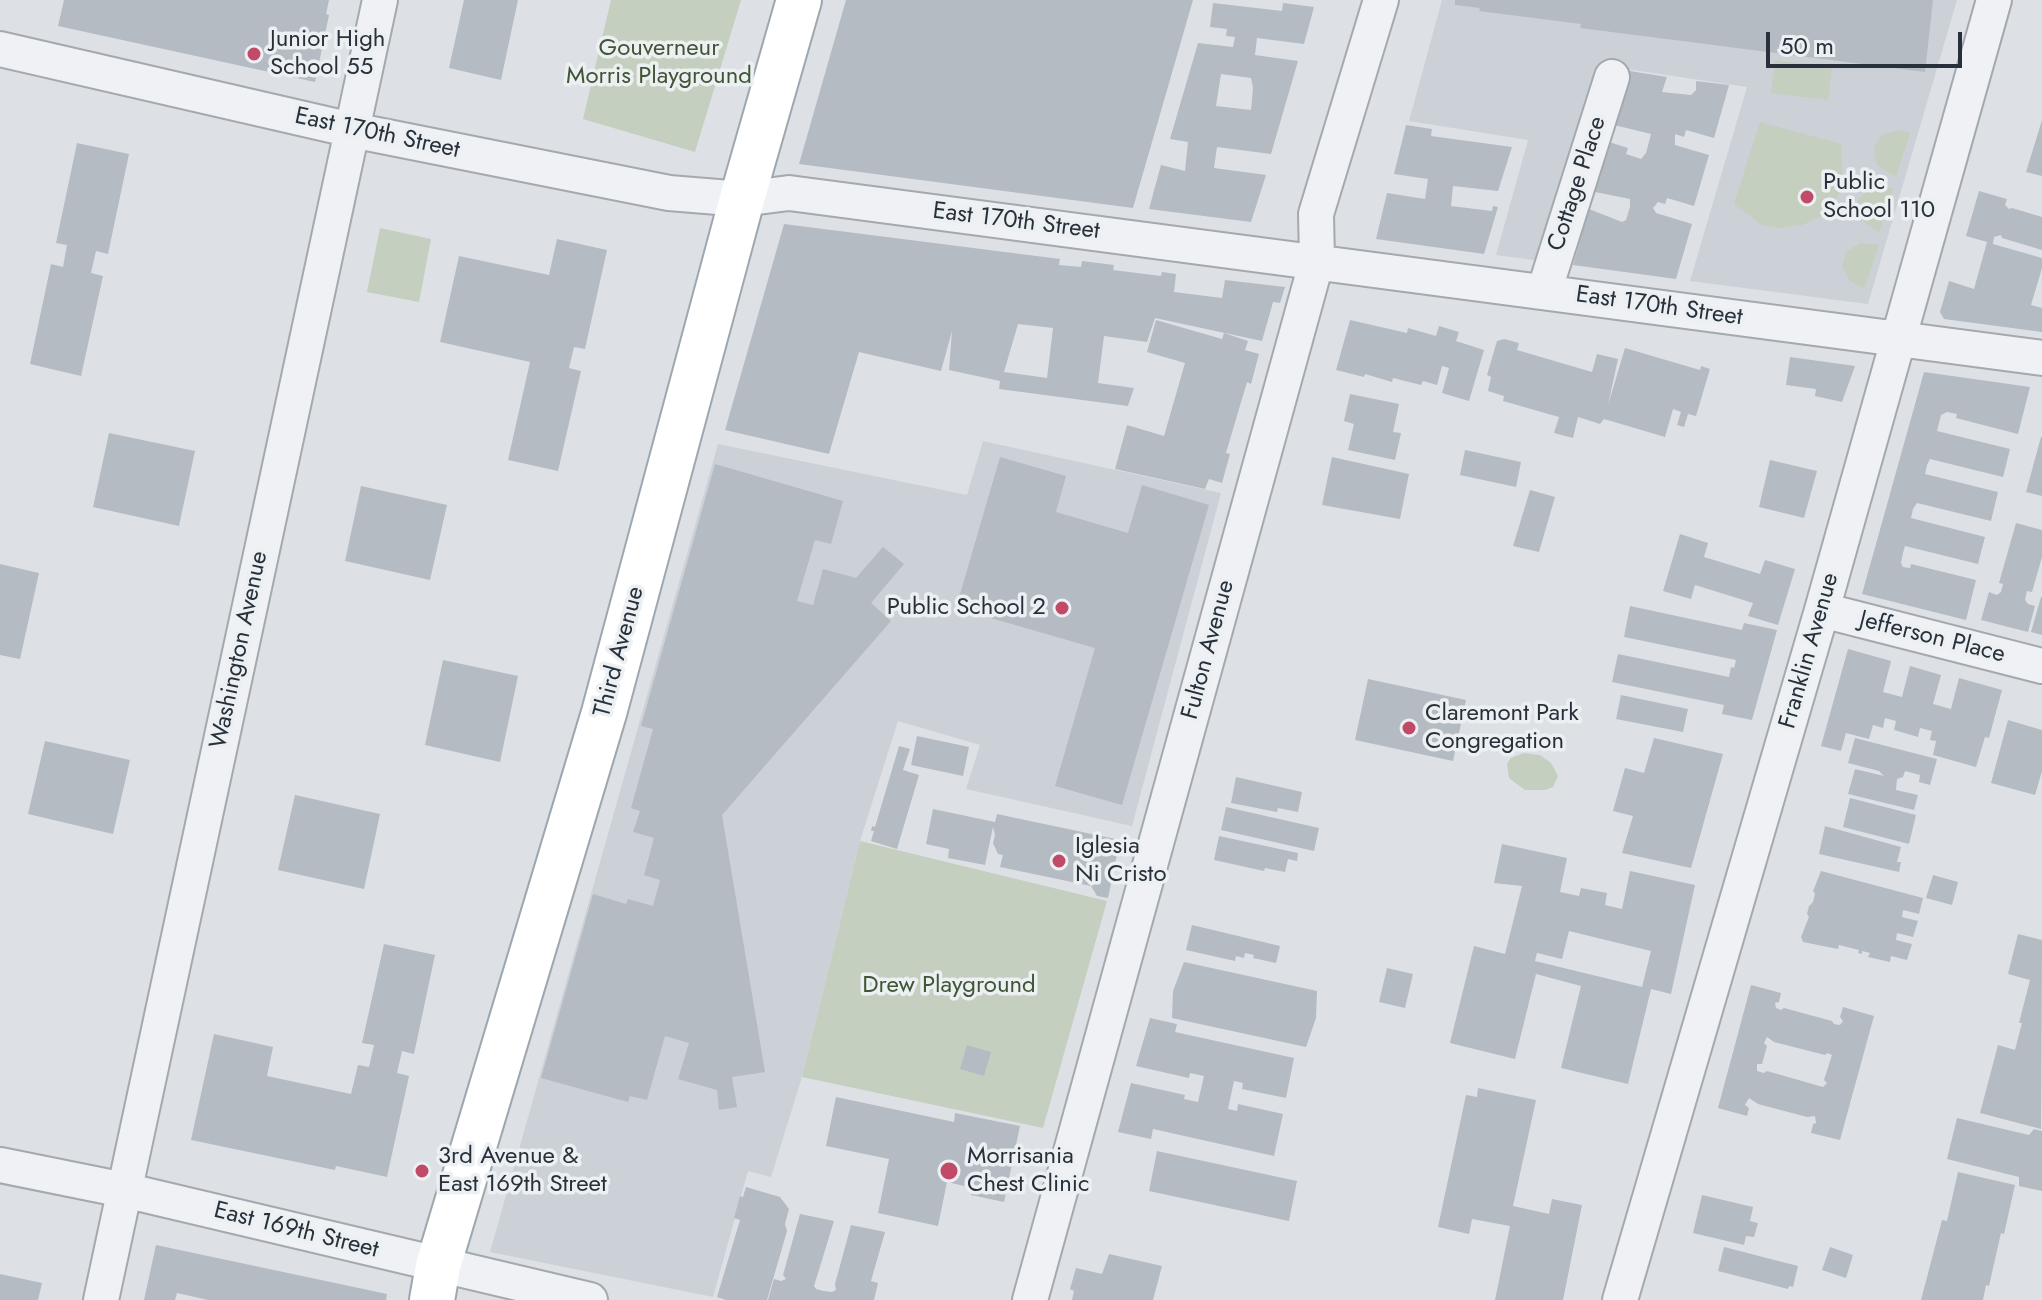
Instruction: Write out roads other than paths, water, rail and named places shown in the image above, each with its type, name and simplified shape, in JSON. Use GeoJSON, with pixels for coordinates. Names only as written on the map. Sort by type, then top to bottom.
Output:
{"type":"FeatureCollection","features":[{"type":"Feature","properties":{"kind":"main road","name":"Third Avenue"},"geometry":{"type":"LineString","coordinates":[[435,1283],[604,713],[742,199],[799,0]]}},
{"type":"Feature","properties":{"kind":"street","name":"Washington Avenue"},"geometry":{"type":"LineString","coordinates":[[101,1300],[380,0]]}},
{"type":"Feature","properties":{"kind":"street","name":"Fulton Avenue"},"geometry":{"type":"LineString","coordinates":[[1030,1300],[1317,260],[1316,214],[1381,0]]}},
{"type":"Feature","properties":{"kind":"street","name":"Franklin Avenue"},"geometry":{"type":"LineString","coordinates":[[1620,1300],[1822,610],[1994,0]]}},
{"type":"Feature","properties":{"kind":"street","name":"East 170th Street"},"geometry":{"type":"LineString","coordinates":[[0,49],[352,130],[669,193],[742,199],[789,193],[1317,260],[2042,358]]}},
{"type":"Feature","properties":{"kind":"street","name":"Cottage Place"},"geometry":{"type":"LineString","coordinates":[[1544,292],[1612,77]]}},
{"type":"Feature","properties":{"kind":"street","name":"Jefferson Place"},"geometry":{"type":"LineString","coordinates":[[1822,610],[2042,666]]}},
{"type":"Feature","properties":{"kind":"street","name":"East 169th Street"},"geometry":{"type":"LineString","coordinates":[[0,1165],[124,1190],[435,1283],[590,1300]]}},
{"type":"Feature","properties":{"kind":"place","name":"Junior High School 55"},"geometry":{"type":"Point","coordinates":[254,54]}},
{"type":"Feature","properties":{"kind":"place","name":"Public School 110"},"geometry":{"type":"Point","coordinates":[1807,197]}},
{"type":"Feature","properties":{"kind":"place","name":"Public School 2"},"geometry":{"type":"Point","coordinates":[1062,608]}},
{"type":"Feature","properties":{"kind":"place","name":"Claremont Park Congregation"},"geometry":{"type":"Point","coordinates":[1409,728]}},
{"type":"Feature","properties":{"kind":"place","name":"Iglesia Ni Cristo"},"geometry":{"type":"Point","coordinates":[1059,861]}},
{"type":"Feature","properties":{"kind":"place","name":"3rd Avenue & East 169th Street"},"geometry":{"type":"Point","coordinates":[422,1171]}},
{"type":"Feature","properties":{"kind":"place","name":"Morrisania Chest Clinic"},"geometry":{"type":"Point","coordinates":[949,1171]}},
{"type":"Feature","properties":{"kind":"park label","name":"Gouverneur Morris Playground"},"geometry":{"type":"Point","coordinates":[659,63]}},
{"type":"Feature","properties":{"kind":"park label","name":"Drew Playground"},"geometry":{"type":"Point","coordinates":[949,986]}}]}
